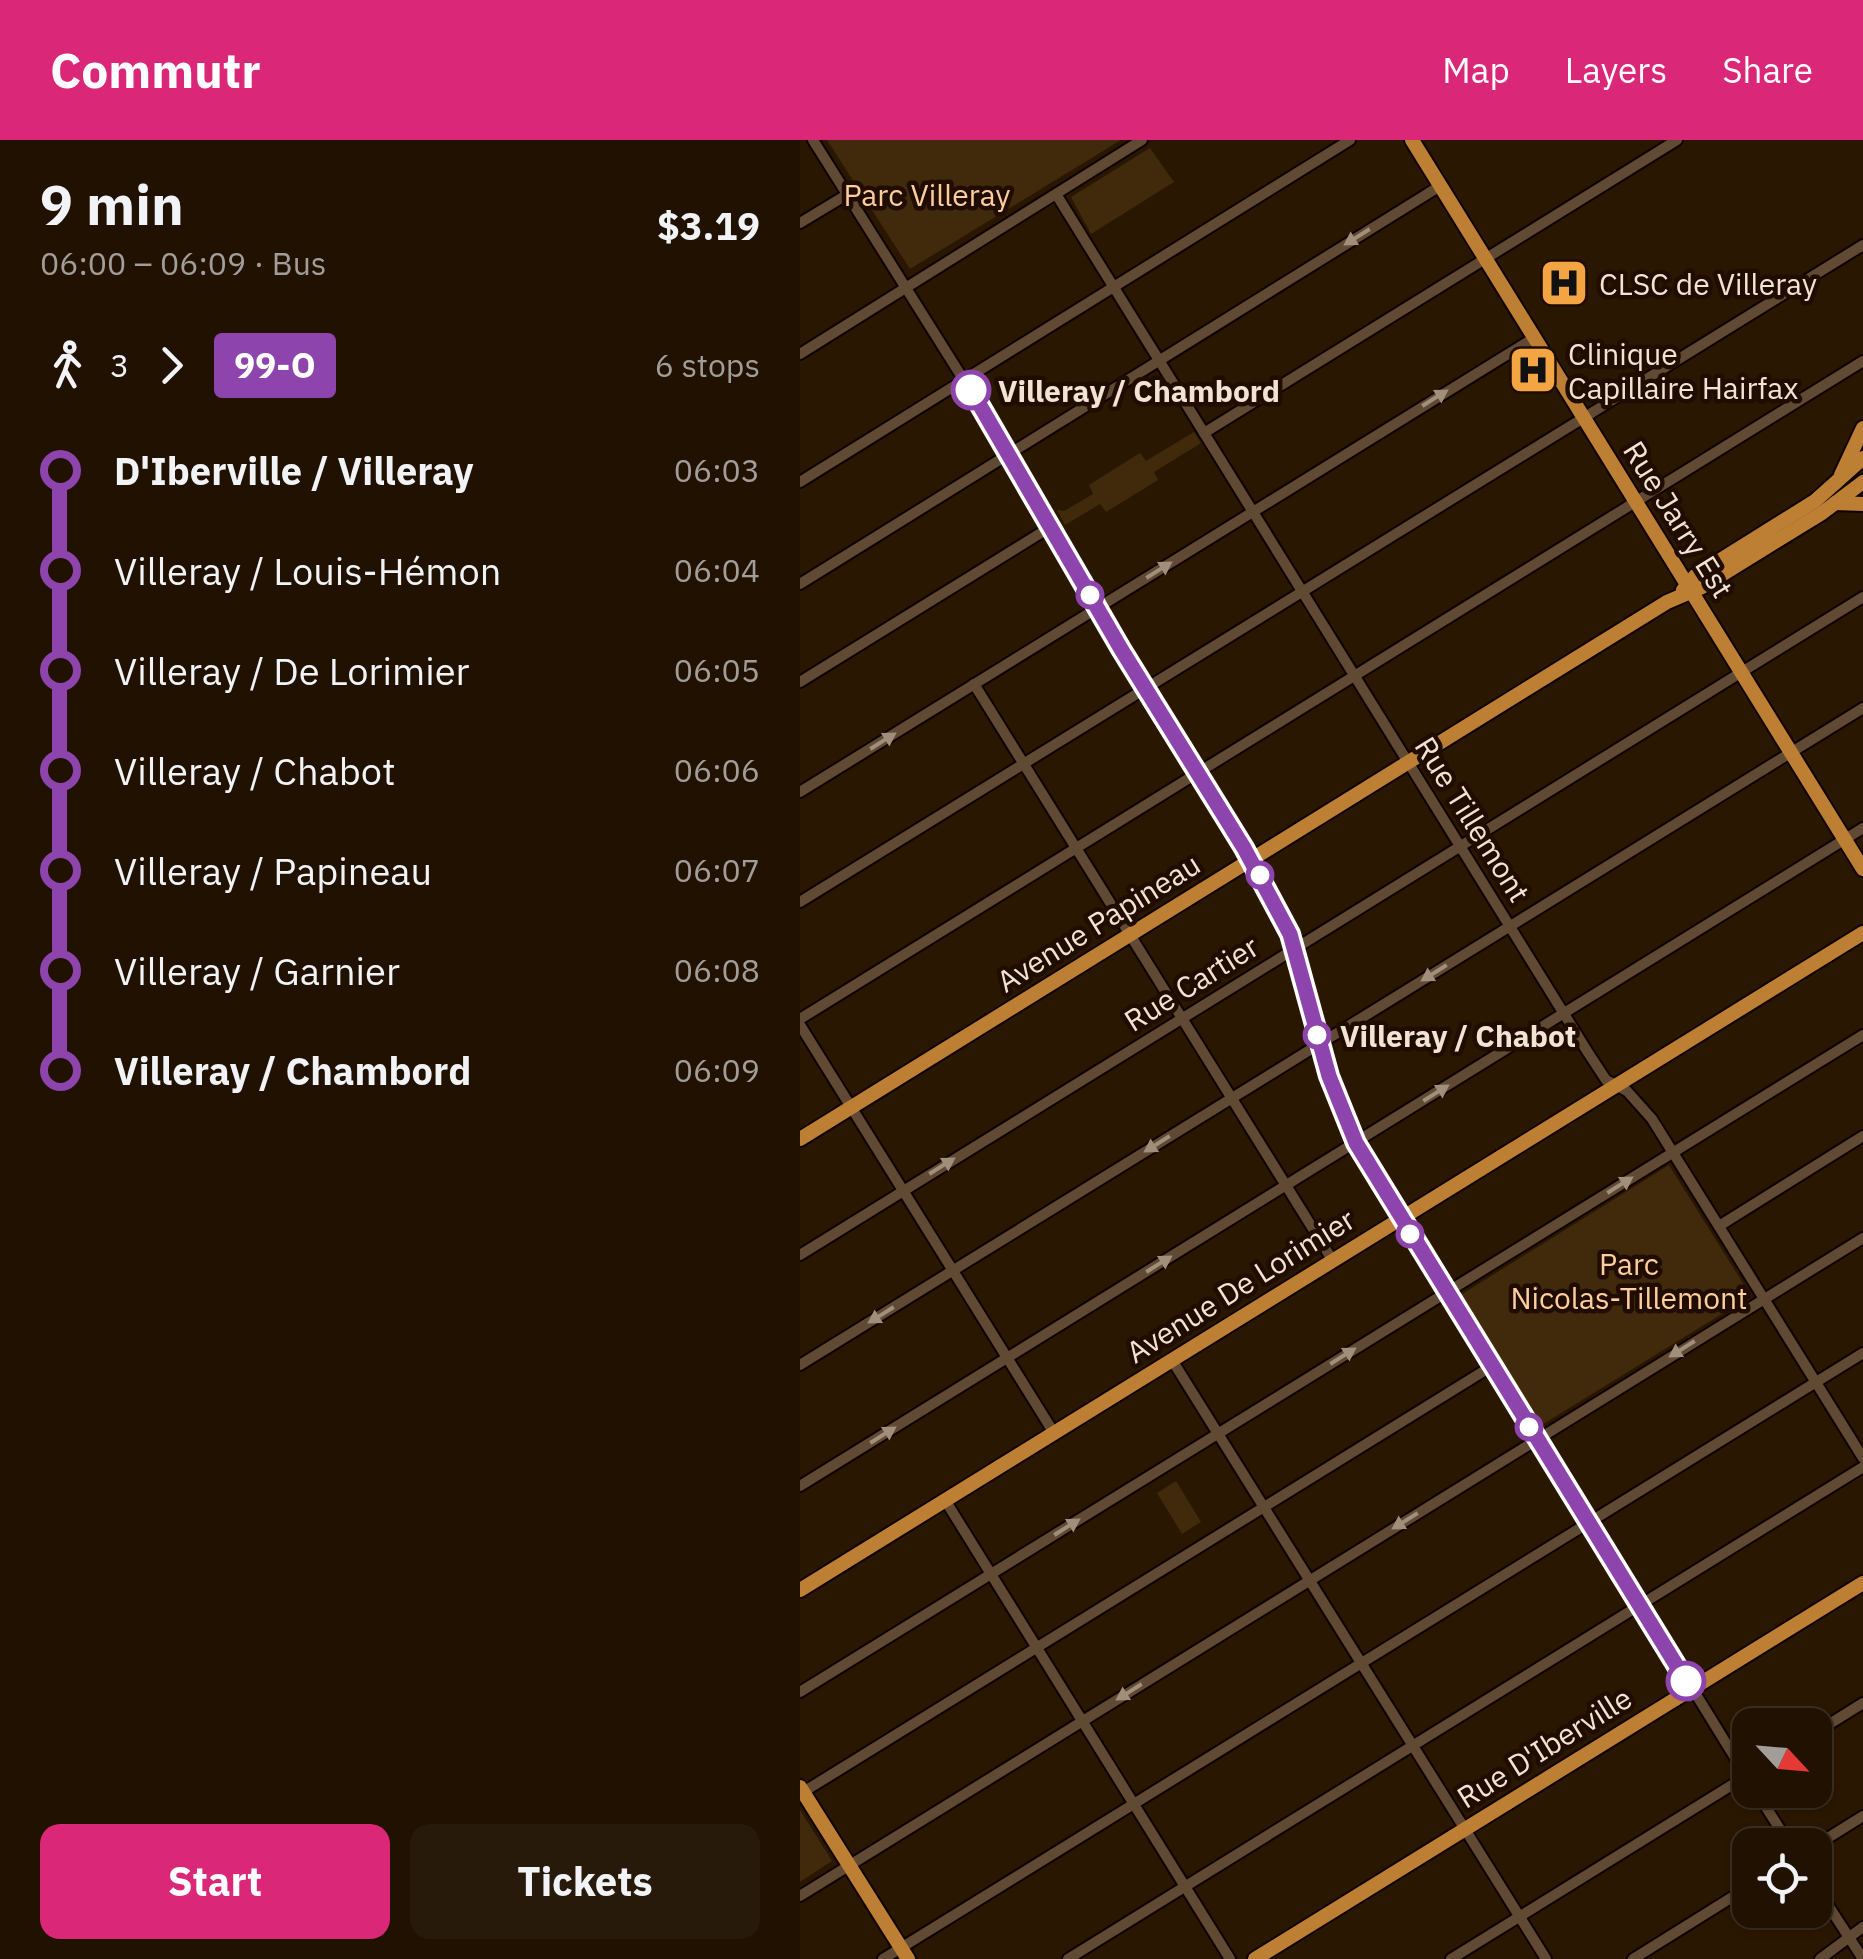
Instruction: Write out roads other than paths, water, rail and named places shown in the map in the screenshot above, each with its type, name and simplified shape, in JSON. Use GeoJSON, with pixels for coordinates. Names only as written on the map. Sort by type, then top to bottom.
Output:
{"type":"FeatureCollection","features":[{"type":"Feature","properties":{"kind":"main road","name":"Rue Jarry Est"},"geometry":{"type":"LineString","coordinates":[[1412,140],[1686,590],[1742,672],[1845,840]]}},
{"type":"Feature","properties":{"kind":"main road"},"geometry":{"type":"LineString","coordinates":[[1839,481],[1863,428]]}},
{"type":"Feature","properties":{"kind":"main road","name":"Avenue Papineau"},"geometry":{"type":"LineString","coordinates":[[1686,590],[1695,576],[1808,506],[1863,458]]}},
{"type":"Feature","properties":{"kind":"main road","name":"Avenue Papineau"},"geometry":{"type":"LineString","coordinates":[[800,1138],[1686,590],[1717,578],[1863,482]]}},
{"type":"Feature","properties":{"kind":"main road"},"geometry":{"type":"LineString","coordinates":[[1835,503],[1863,504]]}},
{"type":"Feature","properties":{"kind":"main road"},"geometry":{"type":"LineString","coordinates":[[1845,840],[1863,869]]}},
{"type":"Feature","properties":{"kind":"main road","name":"Avenue De Lorimier"},"geometry":{"type":"LineString","coordinates":[[800,1590],[1863,933]]}},
{"type":"Feature","properties":{"kind":"main road","name":"Rue D'Iberville"},"geometry":{"type":"LineString","coordinates":[[1255,1959],[1863,1583]]}},
{"type":"Feature","properties":{"kind":"main road"},"geometry":{"type":"LineString","coordinates":[[801,1791],[904,1954]]}},
{"type":"Feature","properties":{"kind":"street"},"geometry":{"type":"LineString","coordinates":[[814,140],[1010,454],[1145,688],[1251,860],[1295,949],[1336,1095],[1356,1143],[1732,1751]]}},
{"type":"Feature","properties":{"kind":"street"},"geometry":{"type":"LineString","coordinates":[[800,354],[1142,140]]}},
{"type":"Feature","properties":{"kind":"street"},"geometry":{"type":"LineString","coordinates":[[800,482],[1350,140]]}},
{"type":"Feature","properties":{"kind":"street"},"geometry":{"type":"LineString","coordinates":[[1204,433],[1677,140]]}},
{"type":"Feature","properties":{"kind":"street"},"geometry":{"type":"LineString","coordinates":[[800,584],[1440,186]]}},
{"type":"Feature","properties":{"kind":"street"},"geometry":{"type":"LineString","coordinates":[[800,223],[848,194]]}},
{"type":"Feature","properties":{"kind":"street","name":"Rue Tillemont"},"geometry":{"type":"LineString","coordinates":[[1056,194],[1606,1080],[1644,1110],[1673,1151],[1863,1458]]}},
{"type":"Feature","properties":{"kind":"street"},"geometry":{"type":"LineString","coordinates":[[800,902],[1863,245]]}},
{"type":"Feature","properties":{"kind":"street"},"geometry":{"type":"LineString","coordinates":[[800,792],[1534,338]]}},
{"type":"Feature","properties":{"kind":"street"},"geometry":{"type":"LineString","coordinates":[[1054,1432],[800,1022],[1863,361]]}},
{"type":"Feature","properties":{"kind":"street"},"geometry":{"type":"LineString","coordinates":[[800,682],[1052,526]]}},
{"type":"Feature","properties":{"kind":"street","name":"Rue Cartier"},"geometry":{"type":"LineString","coordinates":[[800,1255],[1863,597]]}},
{"type":"Feature","properties":{"kind":"street"},"geometry":{"type":"LineString","coordinates":[[974,684],[1333,1261]]}},
{"type":"Feature","properties":{"kind":"street"},"geometry":{"type":"LineString","coordinates":[[800,1366],[1863,708]]}},
{"type":"Feature","properties":{"kind":"street"},"geometry":{"type":"LineString","coordinates":[[800,1486],[1863,828]]}},
{"type":"Feature","properties":{"kind":"street"},"geometry":{"type":"LineString","coordinates":[[800,1692],[1863,1035]]}},
{"type":"Feature","properties":{"kind":"street"},"geometry":{"type":"LineString","coordinates":[[1719,1226],[1863,1136]]}},
{"type":"Feature","properties":{"kind":"street"},"geometry":{"type":"LineString","coordinates":[[800,1896],[1863,1238]]}},
{"type":"Feature","properties":{"kind":"street"},"geometry":{"type":"LineString","coordinates":[[883,1959],[904,1954],[1133,1804],[1863,1352]]}},
{"type":"Feature","properties":{"kind":"street"},"geometry":{"type":"LineString","coordinates":[[1172,1360],[1546,1959]]}},
{"type":"Feature","properties":{"kind":"street"},"geometry":{"type":"LineString","coordinates":[[801,1791],[1492,1366]]}},
{"type":"Feature","properties":{"kind":"street"},"geometry":{"type":"LineString","coordinates":[[1068,1959],[1863,1467]]}},
{"type":"Feature","properties":{"kind":"street"},"geometry":{"type":"LineString","coordinates":[[945,1500],[1230,1959]]}},
{"type":"Feature","properties":{"kind":"street"},"geometry":{"type":"LineString","coordinates":[[1832,1722],[1863,1703]]}},
{"type":"Feature","properties":{"kind":"street"},"geometry":{"type":"LineString","coordinates":[[1452,1959],[1732,1787]]}},
{"type":"Feature","properties":{"kind":"street"},"geometry":{"type":"LineString","coordinates":[[1832,1835],[1863,1816]]}},
{"type":"Feature","properties":{"kind":"street"},"geometry":{"type":"LineString","coordinates":[[1633,1959],[1732,1897]]}},
{"type":"Feature","properties":{"kind":"street"},"geometry":{"type":"LineString","coordinates":[[1832,1911],[1862,1959]]}},
{"type":"Feature","properties":{"kind":"street"},"geometry":{"type":"LineString","coordinates":[[1820,1959],[1863,1928]]}},
{"type":"Feature","properties":{"kind":"place","name":"CLSC de Villeray"},"geometry":{"type":"Point","coordinates":[1564,283]}},
{"type":"Feature","properties":{"kind":"place","name":"Clinique Capillaire Hairfax"},"geometry":{"type":"Point","coordinates":[1533,370]}},
{"type":"Feature","properties":{"kind":"place","name":"Villeray / Chambord"},"geometry":{"type":"Point","coordinates":[971,390]}},
{"type":"Feature","properties":{"kind":"place","name":"Villeray / Chabot"},"geometry":{"type":"Point","coordinates":[1317,1035]}},
{"type":"Feature","properties":{"kind":"park label","name":"Parc Villeray"},"geometry":{"type":"Point","coordinates":[927,194]}},
{"type":"Feature","properties":{"kind":"park label","name":"Parc Nicolas-Tillemont"},"geometry":{"type":"Point","coordinates":[1629,1280]}}]}
